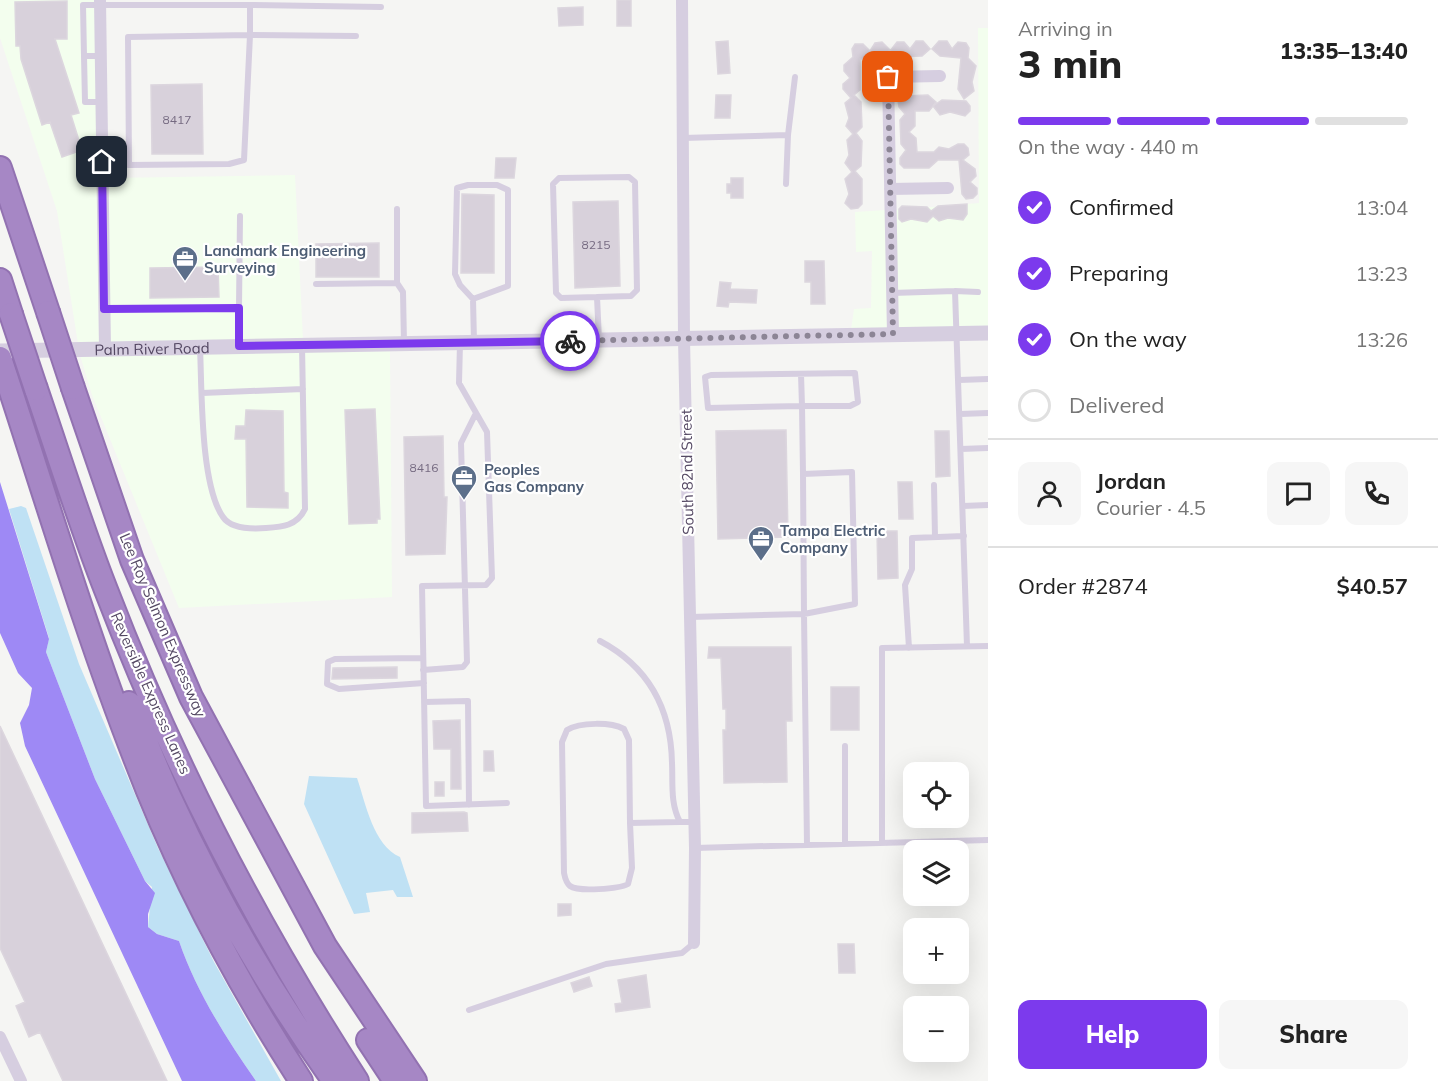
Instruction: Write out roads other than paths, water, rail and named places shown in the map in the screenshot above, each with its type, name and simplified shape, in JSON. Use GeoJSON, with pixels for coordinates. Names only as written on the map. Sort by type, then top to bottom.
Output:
{"type":"FeatureCollection","features":[{"type":"Feature","properties":{"kind":"highway","name":"Lee Roy Selmon Expressway"},"geometry":{"type":"LineString","coordinates":[[0,168],[132,560],[191,697],[325,946],[416,1081]]}},
{"type":"Feature","properties":{"kind":"highway","name":"Reversible Express Lanes"},"geometry":{"type":"LineString","coordinates":[[0,280],[106,591],[166,732],[261,922],[357,1081]]}},
{"type":"Feature","properties":{"kind":"highway"},"geometry":{"type":"LineString","coordinates":[[0,358],[135,758],[187,879],[243,987],[301,1081]]}},
{"type":"Feature","properties":{"kind":"highway"},"geometry":{"type":"LineString","coordinates":[[132,560],[141,608],[212,766],[305,936],[395,1081]]}},
{"type":"Feature","properties":{"kind":"highway"},"geometry":{"type":"LineString","coordinates":[[94,642],[112,667],[171,801],[235,925],[280,1000],[334,1081]]}},
{"type":"Feature","properties":{"kind":"street","name":"South 82nd Street"},"geometry":{"type":"LineString","coordinates":[[682,0],[684,339],[695,848],[694,943]]}},
{"type":"Feature","properties":{"kind":"street"},"geometry":{"type":"LineString","coordinates":[[100,3],[105,349]]}},
{"type":"Feature","properties":{"kind":"street"},"geometry":{"type":"LineString","coordinates":[[893,334],[888,77],[940,76]]}},
{"type":"Feature","properties":{"kind":"street"},"geometry":{"type":"LineString","coordinates":[[891,189],[948,188]]}},
{"type":"Feature","properties":{"kind":"street","name":"Palm River Road"},"geometry":{"type":"LineString","coordinates":[[0,351],[988,333]]}},
{"type":"Feature","properties":{"kind":"street"},"geometry":{"type":"LineString","coordinates":[[0,1037],[21,1081]]}},
{"type":"Feature","properties":{"kind":"lane"},"geometry":{"type":"LineString","coordinates":[[102,102],[85,102],[83,5],[148,3],[250,5],[262,2],[381,7]]}},
{"type":"Feature","properties":{"kind":"lane"},"geometry":{"type":"LineString","coordinates":[[102,162],[129,165],[229,164],[244,160],[250,5]]}},
{"type":"Feature","properties":{"kind":"lane"},"geometry":{"type":"LineString","coordinates":[[129,165],[128,37],[356,36]]}},
{"type":"Feature","properties":{"kind":"lane"},"geometry":{"type":"LineString","coordinates":[[84,56],[102,56]]}},
{"type":"Feature","properties":{"kind":"lane"},"geometry":{"type":"LineString","coordinates":[[786,184],[795,77]]}},
{"type":"Feature","properties":{"kind":"lane"},"geometry":{"type":"LineString","coordinates":[[683,138],[789,135]]}},
{"type":"Feature","properties":{"kind":"lane"},"geometry":{"type":"LineString","coordinates":[[629,177],[635,182],[637,290],[631,296],[597,297],[561,298],[556,293],[553,184],[559,178],[629,177]]}},
{"type":"Feature","properties":{"kind":"lane"},"geometry":{"type":"LineString","coordinates":[[468,184],[497,185],[508,190],[508,286],[473,298],[460,285],[455,273],[457,188],[468,184]]}},
{"type":"Feature","properties":{"kind":"lane"},"geometry":{"type":"LineString","coordinates":[[397,209],[397,283],[403,292],[404,344]]}},
{"type":"Feature","properties":{"kind":"lane"},"geometry":{"type":"LineString","coordinates":[[239,346],[240,216]]}},
{"type":"Feature","properties":{"kind":"lane"},"geometry":{"type":"LineString","coordinates":[[316,284],[397,283]]}},
{"type":"Feature","properties":{"kind":"lane"},"geometry":{"type":"LineString","coordinates":[[955,291],[967,646]]}},
{"type":"Feature","properties":{"kind":"lane"},"geometry":{"type":"LineString","coordinates":[[892,293],[978,292]]}},
{"type":"Feature","properties":{"kind":"lane"},"geometry":{"type":"LineString","coordinates":[[597,297],[599,340]]}},
{"type":"Feature","properties":{"kind":"lane"},"geometry":{"type":"LineString","coordinates":[[473,298],[459,383],[487,432],[492,578],[486,585],[422,586],[426,806],[507,803]]}},
{"type":"Feature","properties":{"kind":"lane"},"geometry":{"type":"LineString","coordinates":[[104,309],[239,308]]}},
{"type":"Feature","properties":{"kind":"lane"},"geometry":{"type":"LineString","coordinates":[[200,347],[208,470],[223,518],[232,525],[262,528],[288,526],[302,515],[305,509],[302,346]]}},
{"type":"Feature","properties":{"kind":"lane"},"geometry":{"type":"LineString","coordinates":[[855,373],[858,402],[850,406],[802,406],[708,408],[705,377],[855,373]]}},
{"type":"Feature","properties":{"kind":"lane"},"geometry":{"type":"LineString","coordinates":[[801,374],[807,845]]}},
{"type":"Feature","properties":{"kind":"lane"},"geometry":{"type":"LineString","coordinates":[[959,380],[988,379]]}},
{"type":"Feature","properties":{"kind":"lane"},"geometry":{"type":"LineString","coordinates":[[202,393],[303,389]]}},
{"type":"Feature","properties":{"kind":"lane"},"geometry":{"type":"LineString","coordinates":[[423,670],[463,667],[468,662],[461,444],[476,413]]}},
{"type":"Feature","properties":{"kind":"lane"},"geometry":{"type":"LineString","coordinates":[[960,414],[988,413]]}},
{"type":"Feature","properties":{"kind":"lane"},"geometry":{"type":"LineString","coordinates":[[961,448],[988,448]]}},
{"type":"Feature","properties":{"kind":"lane"},"geometry":{"type":"LineString","coordinates":[[690,617],[804,614],[855,604],[852,472],[803,474]]}},
{"type":"Feature","properties":{"kind":"lane"},"geometry":{"type":"LineString","coordinates":[[934,485],[935,537]]}},
{"type":"Feature","properties":{"kind":"lane"},"geometry":{"type":"LineString","coordinates":[[963,506],[988,505]]}},
{"type":"Feature","properties":{"kind":"lane"},"geometry":{"type":"LineString","coordinates":[[909,648],[905,585],[912,569],[912,538],[964,536]]}},
{"type":"Feature","properties":{"kind":"lane"},"geometry":{"type":"LineString","coordinates":[[600,640],[616,650],[638,670],[666,716],[671,743],[673,807],[680,822]]}},
{"type":"Feature","properties":{"kind":"lane"},"geometry":{"type":"LineString","coordinates":[[882,843],[882,648],[988,646]]}},
{"type":"Feature","properties":{"kind":"lane"},"geometry":{"type":"LineString","coordinates":[[423,658],[335,659],[328,662],[326,668],[327,684],[339,689],[424,684]]}},
{"type":"Feature","properties":{"kind":"lane"},"geometry":{"type":"LineString","coordinates":[[424,702],[468,701],[469,805]]}},
{"type":"Feature","properties":{"kind":"lane"},"geometry":{"type":"LineString","coordinates":[[612,725],[627,731],[630,824],[632,868],[628,885],[620,888],[576,889],[568,884],[564,873],[562,747],[567,729],[576,726],[612,725]]}},
{"type":"Feature","properties":{"kind":"lane"},"geometry":{"type":"LineString","coordinates":[[845,746],[845,844]]}},
{"type":"Feature","properties":{"kind":"lane"},"geometry":{"type":"LineString","coordinates":[[630,824],[694,822]]}},
{"type":"Feature","properties":{"kind":"lane"},"geometry":{"type":"LineString","coordinates":[[695,848],[988,840]]}},
{"type":"Feature","properties":{"kind":"lane"},"geometry":{"type":"LineString","coordinates":[[469,1010],[606,964],[682,953],[694,943]]}},
{"type":"Feature","properties":{"kind":"place","name":"Landmark Engineering Surveying"},"geometry":{"type":"Point","coordinates":[185,282]}},
{"type":"Feature","properties":{"kind":"place","name":"Peoples Gas Company"},"geometry":{"type":"Point","coordinates":[464,501]}},
{"type":"Feature","properties":{"kind":"place","name":"Tampa Electric Company"},"geometry":{"type":"Point","coordinates":[761,562]}}]}
